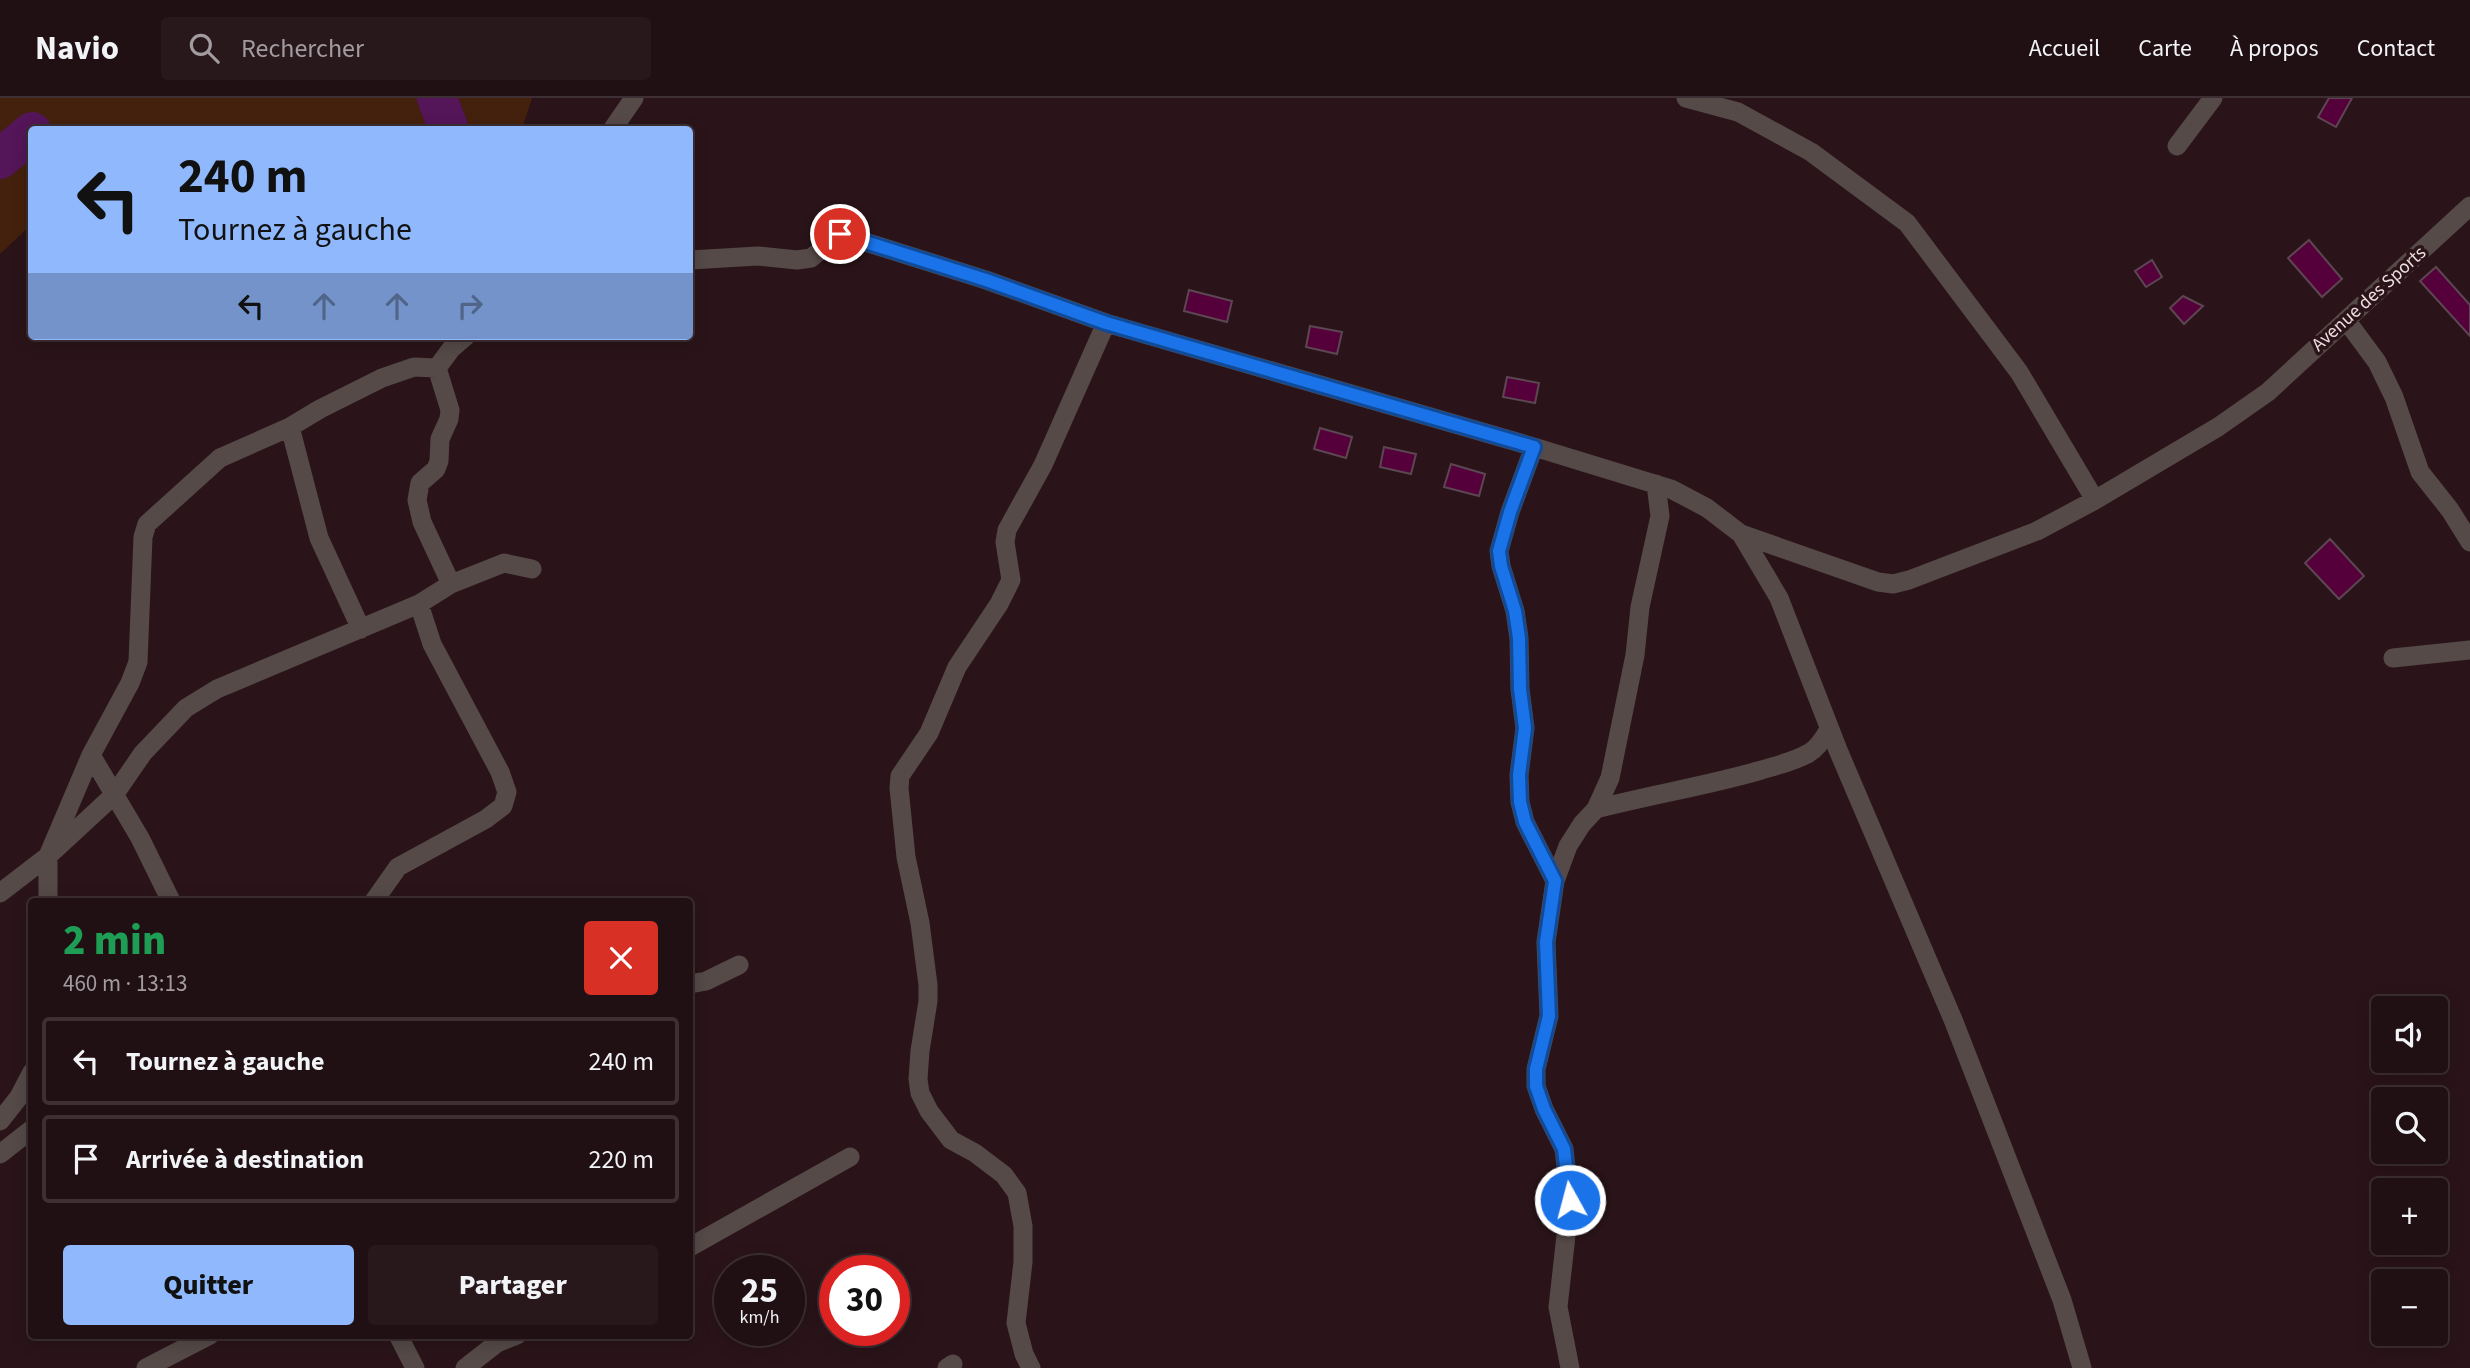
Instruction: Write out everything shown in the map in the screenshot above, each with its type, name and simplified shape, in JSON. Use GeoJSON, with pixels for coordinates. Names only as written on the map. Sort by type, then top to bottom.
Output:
{"type":"FeatureCollection","features":[{"type":"Feature","properties":{"kind":"street"},"geometry":{"type":"LineString","coordinates":[[615,126],[634,98]]}},
{"type":"Feature","properties":{"kind":"street"},"geometry":{"type":"LineString","coordinates":[[1686,98],[1738,112],[1811,152],[1906,223],[1966,298],[2019,372],[2095,500]]}},
{"type":"Feature","properties":{"kind":"street"},"geometry":{"type":"LineString","coordinates":[[2177,146],[2213,98]]}},
{"type":"Feature","properties":{"kind":"street","name":"Avenue des Sports"},"geometry":{"type":"LineString","coordinates":[[1741,534],[1878,582],[1893,583],[1909,580],[2037,531],[2218,427],[2267,392],[2467,214]]}},
{"type":"Feature","properties":{"kind":"street"},"geometry":{"type":"LineString","coordinates":[[693,260],[758,256],[797,260],[811,258],[840,234],[986,280],[1106,323],[1657,484],[1707,508],[1741,534],[1779,598],[1829,729],[1954,1022],[2063,1300],[2082,1368]]}},
{"type":"Feature","properties":{"kind":"street"},"geometry":{"type":"LineString","coordinates":[[2346,320],[2377,362],[2394,397],[2420,472],[2450,510],[2470,542]]}},
{"type":"Feature","properties":{"kind":"street"},"geometry":{"type":"LineString","coordinates":[[1031,1368],[1024,1354],[1016,1322],[1023,1262],[1023,1226],[1017,1193],[1004,1175],[975,1153],[951,1140],[929,1111],[920,1093],[920,1051],[928,985],[920,923],[906,857],[900,776],[929,733],[957,667],[999,604],[1011,580],[1005,542],[1007,530],[1043,465],[1106,323]]}},
{"type":"Feature","properties":{"kind":"street"},"geometry":{"type":"LineString","coordinates":[[437,368],[461,340]]}},
{"type":"Feature","properties":{"kind":"street"},"geometry":{"type":"LineString","coordinates":[[48,898],[48,856],[91,755],[130,683],[138,662],[143,537],[147,524],[220,458],[290,427],[382,378],[414,367],[437,368]]}},
{"type":"Feature","properties":{"kind":"street"},"geometry":{"type":"LineString","coordinates":[[437,368],[450,410],[449,419],[440,439],[436,469],[420,483],[416,500],[422,522],[452,584]]}},
{"type":"Feature","properties":{"kind":"street"},"geometry":{"type":"LineString","coordinates":[[290,427],[319,538],[361,629]]}},
{"type":"Feature","properties":{"kind":"street"},"geometry":{"type":"LineString","coordinates":[[1534,447],[1499,551],[1515,611],[1519,638],[1520,689],[1525,728],[1519,775],[1520,802],[1525,822],[1555,881]]}},
{"type":"Feature","properties":{"kind":"street"},"geometry":{"type":"LineString","coordinates":[[1570,1368],[1558,1307],[1570,1200],[1564,1149],[1536,1086],[1536,1069],[1549,1016],[1546,942],[1555,881],[1568,846],[1582,824],[1596,809],[1610,778],[1635,655],[1640,607],[1660,516],[1657,484]]}},
{"type":"Feature","properties":{"kind":"street"},"geometry":{"type":"LineString","coordinates":[[0,893],[48,856],[114,795],[143,753],[186,708],[217,689],[419,604],[452,584],[504,562],[532,569]]}},
{"type":"Feature","properties":{"kind":"street"},"geometry":{"type":"LineString","coordinates":[[376,898],[398,867],[486,819],[503,806],[507,792],[500,772],[432,644],[419,604]]}},
{"type":"Feature","properties":{"kind":"street"},"geometry":{"type":"LineString","coordinates":[[2393,658],[2470,650]]}},
{"type":"Feature","properties":{"kind":"street"},"geometry":{"type":"LineString","coordinates":[[1596,809],[1657,793],[1724,780],[1779,764],[1809,753],[1829,729]]}},
{"type":"Feature","properties":{"kind":"street"},"geometry":{"type":"LineString","coordinates":[[91,755],[170,898]]}},
{"type":"Feature","properties":{"kind":"street"},"geometry":{"type":"LineString","coordinates":[[693,983],[706,981],[738,965]]}},
{"type":"Feature","properties":{"kind":"street"},"geometry":{"type":"LineString","coordinates":[[0,1121],[19,1097],[28,1080]]}},
{"type":"Feature","properties":{"kind":"street"},"geometry":{"type":"LineString","coordinates":[[0,1154],[28,1132]]}},
{"type":"Feature","properties":{"kind":"street"},"geometry":{"type":"LineString","coordinates":[[693,1245],[850,1157]]}},
{"type":"Feature","properties":{"kind":"street"},"geometry":{"type":"LineString","coordinates":[[146,1368],[202,1339]]}},
{"type":"Feature","properties":{"kind":"street"},"geometry":{"type":"LineString","coordinates":[[400,1339],[415,1368]]}},
{"type":"Feature","properties":{"kind":"street"},"geometry":{"type":"LineString","coordinates":[[465,1368],[497,1343],[507,1339]]}},
{"type":"Feature","properties":{"kind":"shaded area"},"geometry":{"type":"Polygon","coordinates":[[[0,98],[532,98],[523,126],[28,126],[28,228],[0,254],[0,98]]]}},
{"type":"Feature","properties":{"kind":"building"},"geometry":{"type":"Polygon","coordinates":[[[2329,98],[2352,98],[2336,127],[2318,117],[2329,98]]]}},
{"type":"Feature","properties":{"kind":"building"},"geometry":{"type":"Polygon","coordinates":[[[2309,240],[2342,279],[2322,297],[2288,258],[2309,240]]]}},
{"type":"Feature","properties":{"kind":"building"},"geometry":{"type":"Polygon","coordinates":[[[2152,260],[2162,277],[2146,287],[2135,271],[2152,260]]]}},
{"type":"Feature","properties":{"kind":"building"},"geometry":{"type":"Polygon","coordinates":[[[2436,267],[2470,305],[2470,336],[2420,281],[2436,267]]]}},
{"type":"Feature","properties":{"kind":"building"},"geometry":{"type":"Polygon","coordinates":[[[1189,290],[1232,301],[1227,322],[1184,311],[1189,290]]]}},
{"type":"Feature","properties":{"kind":"building"},"geometry":{"type":"Polygon","coordinates":[[[2183,296],[2203,306],[2184,324],[2170,308],[2183,296]]]}},
{"type":"Feature","properties":{"kind":"building"},"geometry":{"type":"Polygon","coordinates":[[[1310,326],[1342,332],[1337,354],[1306,347],[1310,326]]]}},
{"type":"Feature","properties":{"kind":"building"},"geometry":{"type":"Polygon","coordinates":[[[1507,377],[1539,383],[1535,403],[1503,397],[1507,377]]]}},
{"type":"Feature","properties":{"kind":"building"},"geometry":{"type":"Polygon","coordinates":[[[1320,428],[1352,437],[1346,458],[1314,449],[1320,428]]]}},
{"type":"Feature","properties":{"kind":"building"},"geometry":{"type":"Polygon","coordinates":[[[1384,447],[1416,454],[1411,474],[1380,467],[1384,447]]]}},
{"type":"Feature","properties":{"kind":"building"},"geometry":{"type":"Polygon","coordinates":[[[1451,464],[1485,474],[1479,496],[1444,487],[1451,464]]]}},
{"type":"Feature","properties":{"kind":"building"},"geometry":{"type":"Polygon","coordinates":[[[2330,539],[2364,576],[2339,599],[2305,563],[2330,539]]]}},
{"type":"Feature","properties":{"kind":"waterway"},"geometry":{"type":"LineString","coordinates":[[437,98],[448,126]]}},
{"type":"Feature","properties":{"kind":"waterway"},"geometry":{"type":"LineString","coordinates":[[0,159],[28,135]]}},
{"type":"Feature","properties":{"kind":"route"},"geometry":{"type":"LineString","coordinates":[[840,234],[986,280],[1106,323],[1534,447],[1499,551],[1515,611],[1519,638],[1520,689],[1525,728],[1519,775],[1520,802],[1525,822],[1555,881],[1546,942],[1549,1016],[1536,1069],[1536,1086],[1564,1149],[1570,1200]]}}]}
